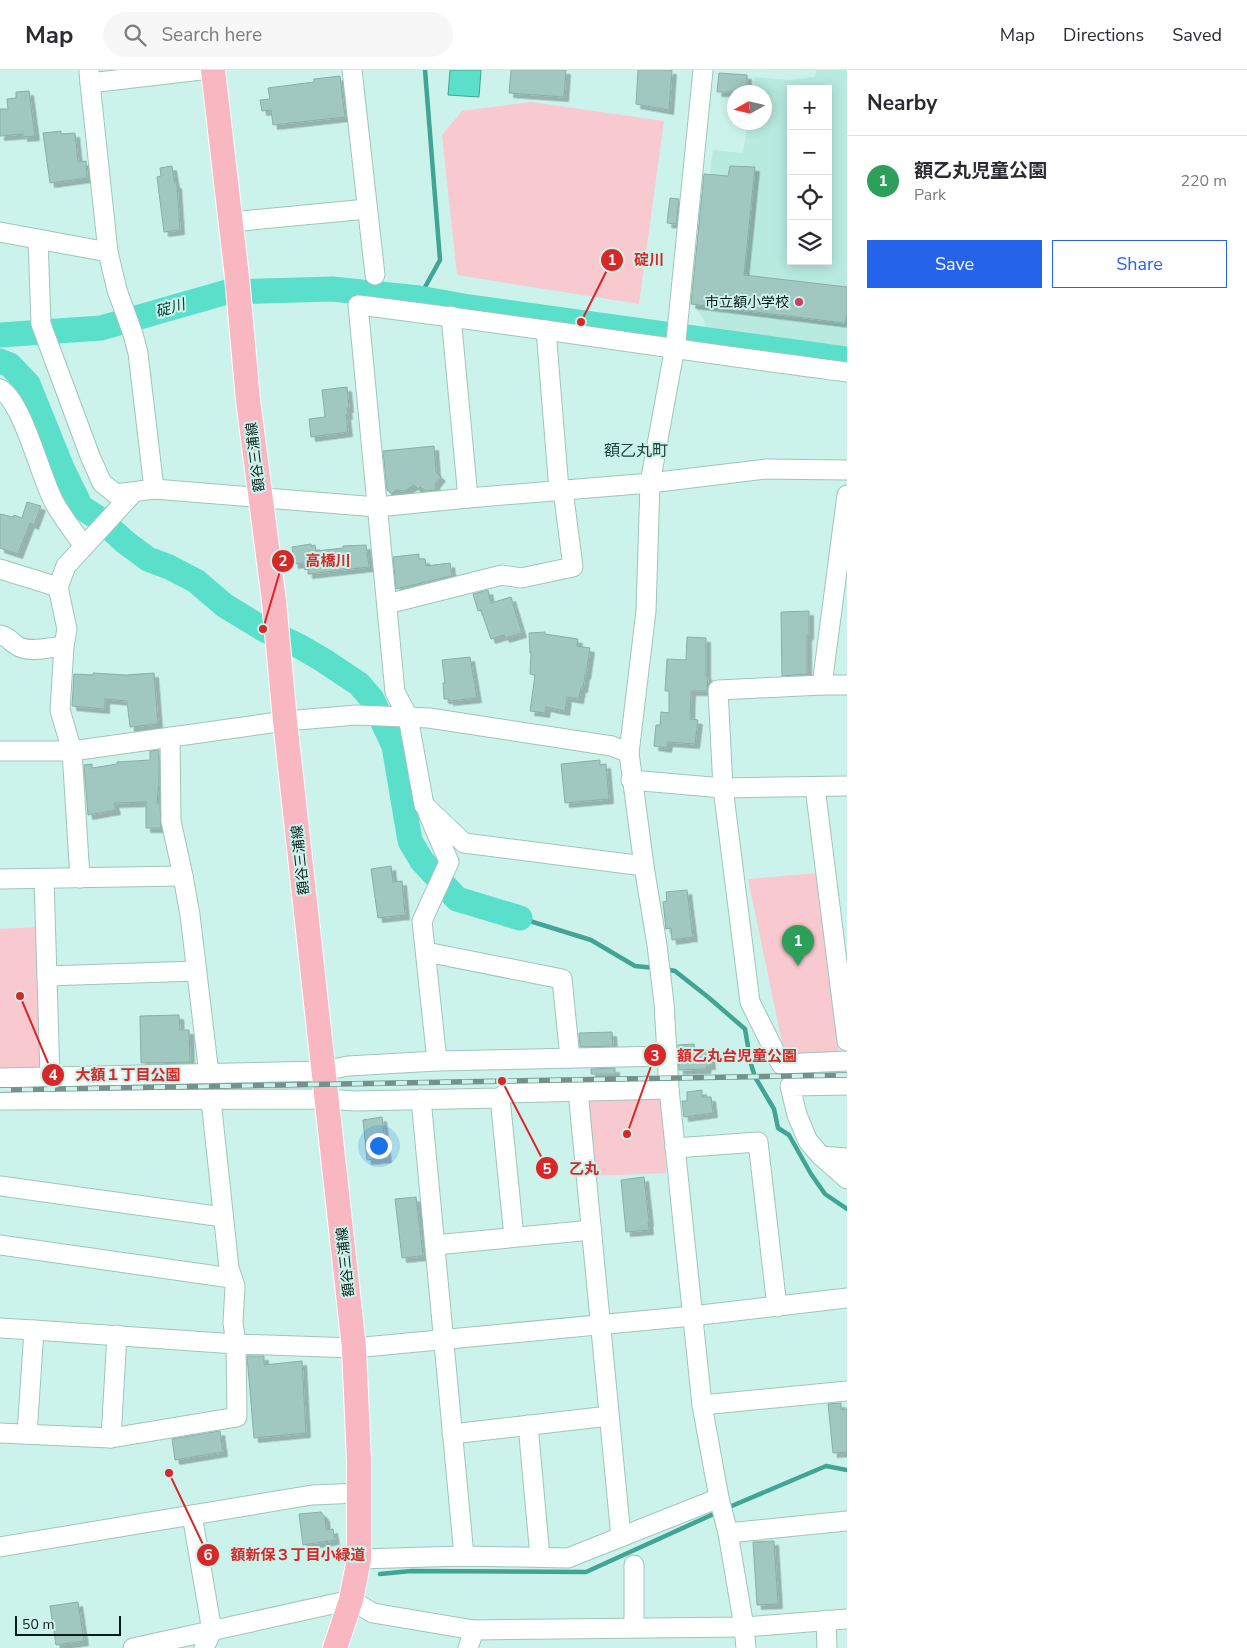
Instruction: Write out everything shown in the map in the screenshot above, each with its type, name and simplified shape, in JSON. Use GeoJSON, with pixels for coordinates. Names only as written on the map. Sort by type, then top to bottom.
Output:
{"type":"FeatureCollection","features":[{"type":"Feature","properties":{"kind":"main road","name":"額谷三浦線"},"geometry":{"type":"LineString","coordinates":[[213,70],[259,497],[274,601],[285,721],[354,1348],[359,1462],[358,1563],[352,1596],[335,1648]]}},
{"type":"Feature","properties":{"kind":"street"},"geometry":{"type":"LineString","coordinates":[[154,489],[138,353],[117,290],[108,252],[89,76],[201,70]]}},
{"type":"Feature","properties":{"kind":"street"},"geometry":{"type":"LineString","coordinates":[[352,70],[375,275]]}},
{"type":"Feature","properties":{"kind":"street"},"geometry":{"type":"LineString","coordinates":[[703,70],[676,340],[650,484],[646,611],[629,752],[631,780],[657,945],[662,989],[669,1089],[702,1405],[744,1626],[746,1648]]}},
{"type":"Feature","properties":{"kind":"street"},"geometry":{"type":"LineString","coordinates":[[230,222],[367,209]]}},
{"type":"Feature","properties":{"kind":"street"},"geometry":{"type":"LineString","coordinates":[[0,232],[108,252]]}},
{"type":"Feature","properties":{"kind":"street"},"geometry":{"type":"LineString","coordinates":[[38,239],[41,324],[90,456],[102,483],[116,494],[154,489],[377,507],[650,484],[766,469],[847,470]]}},
{"type":"Feature","properties":{"kind":"street"},"geometry":{"type":"LineString","coordinates":[[437,1061],[422,921],[449,862],[424,805],[395,692],[358,305],[546,330],[676,340],[847,372]]}},
{"type":"Feature","properties":{"kind":"street"},"geometry":{"type":"LineString","coordinates":[[452,316],[468,498]]}},
{"type":"Feature","properties":{"kind":"street"},"geometry":{"type":"LineString","coordinates":[[387,604],[502,575],[521,578],[573,567],[561,490],[546,330]]}},
{"type":"Feature","properties":{"kind":"street"},"geometry":{"type":"LineString","coordinates":[[0,389],[5,392],[17,408],[54,502],[88,542]]}},
{"type":"Feature","properties":{"kind":"street"},"geometry":{"type":"LineString","coordinates":[[80,878],[72,751],[60,710],[64,646],[67,630],[58,588],[66,566],[134,492]]}},
{"type":"Feature","properties":{"kind":"street"},"geometry":{"type":"LineString","coordinates":[[822,685],[847,495]]}},
{"type":"Feature","properties":{"kind":"street"},"geometry":{"type":"LineString","coordinates":[[0,569],[58,588]]}},
{"type":"Feature","properties":{"kind":"street"},"geometry":{"type":"LineString","coordinates":[[0,635],[10,638],[17,646],[31,650],[64,646]]}},
{"type":"Feature","properties":{"kind":"street"},"geometry":{"type":"LineString","coordinates":[[847,685],[718,690],[723,788],[750,1002],[781,1064],[847,1061]]}},
{"type":"Feature","properties":{"kind":"street"},"geometry":{"type":"LineString","coordinates":[[0,752],[72,751],[285,721],[357,714],[429,718],[612,746],[629,752]]}},
{"type":"Feature","properties":{"kind":"street"},"geometry":{"type":"LineString","coordinates":[[170,737],[171,821],[190,915],[209,1074]]}},
{"type":"Feature","properties":{"kind":"street"},"geometry":{"type":"LineString","coordinates":[[631,780],[723,788],[847,786]]}},
{"type":"Feature","properties":{"kind":"street"},"geometry":{"type":"LineString","coordinates":[[815,787],[847,1041]]}},
{"type":"Feature","properties":{"kind":"street"},"geometry":{"type":"LineString","coordinates":[[424,805],[464,843],[644,866]]}},
{"type":"Feature","properties":{"kind":"street"},"geometry":{"type":"LineString","coordinates":[[0,880],[183,876]]}},
{"type":"Feature","properties":{"kind":"street"},"geometry":{"type":"LineString","coordinates":[[44,879],[50,1077]]}},
{"type":"Feature","properties":{"kind":"street"},"geometry":{"type":"LineString","coordinates":[[426,952],[562,979],[570,1058]]}},
{"type":"Feature","properties":{"kind":"street"},"geometry":{"type":"LineString","coordinates":[[47,976],[197,971]]}},
{"type":"Feature","properties":{"kind":"street"},"geometry":{"type":"LineString","coordinates":[[0,1078],[324,1071],[348,1066],[437,1061],[666,1056]]}},
{"type":"Feature","properties":{"kind":"street"},"geometry":{"type":"LineString","coordinates":[[847,1086],[790,1086],[797,1115],[808,1141],[821,1156],[847,1179]]}},
{"type":"Feature","properties":{"kind":"street"},"geometry":{"type":"LineString","coordinates":[[0,1100],[326,1098],[355,1101],[500,1098],[506,1092],[669,1089]]}},
{"type":"Feature","properties":{"kind":"street"},"geometry":{"type":"LineString","coordinates":[[578,1091],[621,1537]]}},
{"type":"Feature","properties":{"kind":"street"},"geometry":{"type":"LineString","coordinates":[[500,1098],[514,1238]]}},
{"type":"Feature","properties":{"kind":"street"},"geometry":{"type":"LineString","coordinates":[[421,1099],[464,1556]]}},
{"type":"Feature","properties":{"kind":"street"},"geometry":{"type":"LineString","coordinates":[[0,1433],[112,1438],[237,1417],[236,1344],[233,1323],[235,1286],[231,1278],[223,1217],[211,1100]]}},
{"type":"Feature","properties":{"kind":"street"},"geometry":{"type":"LineString","coordinates":[[675,1148],[758,1142],[777,1307]]}},
{"type":"Feature","properties":{"kind":"street"},"geometry":{"type":"LineString","coordinates":[[821,1156],[847,1158]]}},
{"type":"Feature","properties":{"kind":"street"},"geometry":{"type":"LineString","coordinates":[[0,1186],[223,1217]]}},
{"type":"Feature","properties":{"kind":"street"},"geometry":{"type":"LineString","coordinates":[[435,1245],[592,1230]]}},
{"type":"Feature","properties":{"kind":"street"},"geometry":{"type":"LineString","coordinates":[[0,1245],[231,1278]]}},
{"type":"Feature","properties":{"kind":"street"},"geometry":{"type":"LineString","coordinates":[[0,1328],[236,1344],[354,1348],[692,1316],[847,1298]]}},
{"type":"Feature","properties":{"kind":"street"},"geometry":{"type":"LineString","coordinates":[[27,1434],[34,1330]]}},
{"type":"Feature","properties":{"kind":"street"},"geometry":{"type":"LineString","coordinates":[[112,1438],[117,1335]]}},
{"type":"Feature","properties":{"kind":"street"},"geometry":{"type":"LineString","coordinates":[[702,1405],[847,1392]]}},
{"type":"Feature","properties":{"kind":"street"},"geometry":{"type":"LineString","coordinates":[[452,1434],[609,1416]]}},
{"type":"Feature","properties":{"kind":"street"},"geometry":{"type":"LineString","coordinates":[[528,1425],[540,1557]]}},
{"type":"Feature","properties":{"kind":"street"},"geometry":{"type":"LineString","coordinates":[[0,1547],[312,1495],[359,1493]]}},
{"type":"Feature","properties":{"kind":"street"},"geometry":{"type":"LineString","coordinates":[[358,1563],[464,1556],[568,1558],[621,1537],[723,1513],[847,1520]]}},
{"type":"Feature","properties":{"kind":"street"},"geometry":{"type":"LineString","coordinates":[[192,1515],[212,1631],[204,1648]]}},
{"type":"Feature","properties":{"kind":"street"},"geometry":{"type":"LineString","coordinates":[[634,1565],[634,1628]]}},
{"type":"Feature","properties":{"kind":"street"},"geometry":{"type":"LineString","coordinates":[[132,1648],[212,1631],[352,1596],[373,1613],[474,1630],[744,1626],[847,1618]]}},
{"type":"Feature","properties":{"kind":"street"},"geometry":{"type":"LineString","coordinates":[[826,1620],[827,1648]]}},
{"type":"Feature","properties":{"kind":"street"},"geometry":{"type":"LineString","coordinates":[[468,1648],[474,1630]]}},
{"type":"Feature","properties":{"kind":"shaded area"},"geometry":{"type":"Polygon","coordinates":[[[450,70],[481,70],[479,97],[448,95],[450,70]]]}},
{"type":"Feature","properties":{"kind":"shaded area"},"geometry":{"type":"Polygon","coordinates":[[[816,70],[847,70],[847,351],[703,332],[705,322],[693,302],[713,150],[743,153],[747,130],[772,130],[772,85],[753,85],[755,77],[791,80],[815,77],[816,70]]]}},
{"type":"Feature","properties":{"kind":"shaded area"},"geometry":{"type":"Polygon","coordinates":[[[531,102],[664,121],[639,304],[457,275],[442,135],[462,111],[531,102]]]}},
{"type":"Feature","properties":{"kind":"shaded area"},"geometry":{"type":"Polygon","coordinates":[[[818,873],[839,1053],[785,1056],[748,879],[818,873]]]}},
{"type":"Feature","properties":{"kind":"shaded area"},"geometry":{"type":"Polygon","coordinates":[[[38,927],[42,1064],[38,1069],[0,1070],[0,929],[38,927]]]}},
{"type":"Feature","properties":{"kind":"shaded area"},"geometry":{"type":"Polygon","coordinates":[[[662,1094],[666,1173],[591,1176],[586,1095],[662,1094]]]}},
{"type":"Feature","properties":{"kind":"building"},"geometry":{"type":"Polygon","coordinates":[[[511,70],[566,70],[564,97],[509,93],[511,70]]]}},
{"type":"Feature","properties":{"kind":"building"},"geometry":{"type":"Polygon","coordinates":[[[638,70],[672,70],[669,110],[636,104],[638,70]]]}},
{"type":"Feature","properties":{"kind":"building"},"geometry":{"type":"Polygon","coordinates":[[[719,73],[747,75],[747,85],[727,85],[727,92],[717,92],[719,73]]]}},
{"type":"Feature","properties":{"kind":"building"},"geometry":{"type":"Polygon","coordinates":[[[340,76],[345,117],[273,125],[271,110],[262,111],[260,100],[270,99],[268,88],[314,82],[314,79],[340,76]]]}},
{"type":"Feature","properties":{"kind":"building"},"geometry":{"type":"Polygon","coordinates":[[[29,91],[35,136],[23,137],[23,134],[0,136],[0,109],[8,109],[7,99],[16,98],[16,92],[29,91]]]}},
{"type":"Feature","properties":{"kind":"building"},"geometry":{"type":"Polygon","coordinates":[[[61,131],[61,134],[75,133],[78,162],[86,161],[87,178],[50,183],[43,133],[61,131]]]}},
{"type":"Feature","properties":{"kind":"building"},"geometry":{"type":"Polygon","coordinates":[[[172,166],[175,184],[177,184],[180,230],[164,232],[157,177],[161,176],[160,168],[172,166]]]}},
{"type":"Feature","properties":{"kind":"building"},"geometry":{"type":"Polygon","coordinates":[[[730,166],[755,167],[744,275],[847,287],[847,317],[845,323],[691,304],[704,174],[728,176],[730,166]]]}},
{"type":"Feature","properties":{"kind":"building"},"geometry":{"type":"Polygon","coordinates":[[[670,198],[679,199],[676,224],[667,223],[670,198]]]}},
{"type":"Feature","properties":{"kind":"building"},"geometry":{"type":"Polygon","coordinates":[[[347,387],[349,408],[347,408],[348,415],[346,415],[348,432],[311,437],[309,419],[325,417],[322,390],[347,387]]]}},
{"type":"Feature","properties":{"kind":"building"},"geometry":{"type":"Polygon","coordinates":[[[434,446],[436,472],[441,477],[435,484],[436,490],[426,491],[420,487],[418,489],[414,485],[404,491],[396,490],[392,494],[387,490],[383,451],[434,446]]]}},
{"type":"Feature","properties":{"kind":"building"},"geometry":{"type":"Polygon","coordinates":[[[27,502],[41,506],[34,525],[30,523],[18,554],[0,548],[0,514],[13,517],[14,515],[22,518],[27,502]]]}},
{"type":"Feature","properties":{"kind":"building"},"geometry":{"type":"Polygon","coordinates":[[[311,544],[311,546],[315,545],[316,551],[343,548],[343,546],[366,545],[369,567],[308,574],[308,569],[305,570],[304,563],[294,564],[292,547],[311,544]]]}},
{"type":"Feature","properties":{"kind":"building"},"geometry":{"type":"Polygon","coordinates":[[[419,554],[419,559],[425,559],[426,566],[450,563],[452,576],[396,589],[393,557],[419,554]]]}},
{"type":"Feature","properties":{"kind":"building"},"geometry":{"type":"Polygon","coordinates":[[[488,590],[491,603],[511,597],[522,633],[505,638],[504,635],[491,639],[481,610],[478,611],[473,594],[488,590]]]}},
{"type":"Feature","properties":{"kind":"building"},"geometry":{"type":"Polygon","coordinates":[[[809,611],[807,674],[782,676],[781,612],[809,611]]]}},
{"type":"Feature","properties":{"kind":"building"},"geometry":{"type":"Polygon","coordinates":[[[545,632],[545,634],[578,639],[577,646],[590,648],[586,675],[579,699],[567,697],[565,711],[546,707],[545,713],[530,711],[535,675],[530,674],[531,653],[529,633],[545,632]]]}},
{"type":"Feature","properties":{"kind":"building"},"geometry":{"type":"Polygon","coordinates":[[[687,637],[706,638],[707,691],[691,691],[690,719],[698,720],[695,744],[668,742],[667,748],[654,746],[656,725],[660,725],[661,712],[669,713],[669,691],[665,691],[667,659],[686,660],[687,637]]]}},
{"type":"Feature","properties":{"kind":"building"},"geometry":{"type":"Polygon","coordinates":[[[470,657],[477,698],[449,701],[449,699],[444,699],[443,683],[445,683],[442,660],[470,657]]]}},
{"type":"Feature","properties":{"kind":"building"},"geometry":{"type":"Polygon","coordinates":[[[93,673],[126,675],[154,673],[158,724],[130,727],[127,701],[105,699],[105,709],[72,706],[74,674],[93,675],[93,673]]]}},
{"type":"Feature","properties":{"kind":"building"},"geometry":{"type":"Polygon","coordinates":[[[159,750],[157,803],[160,803],[161,828],[146,828],[146,802],[114,803],[116,810],[88,815],[84,765],[92,764],[92,768],[117,764],[117,762],[150,760],[150,751],[159,750]]]}},
{"type":"Feature","properties":{"kind":"building"},"geometry":{"type":"Polygon","coordinates":[[[600,760],[600,765],[606,764],[609,799],[565,803],[561,764],[600,760]]]}},
{"type":"Feature","properties":{"kind":"building"},"geometry":{"type":"Polygon","coordinates":[[[391,866],[393,882],[402,881],[405,915],[378,918],[371,869],[391,866]]]}},
{"type":"Feature","properties":{"kind":"building"},"geometry":{"type":"Polygon","coordinates":[[[687,890],[693,937],[672,940],[671,928],[666,929],[663,902],[667,901],[666,892],[687,890]]]}},
{"type":"Feature","properties":{"kind":"building"},"geometry":{"type":"Polygon","coordinates":[[[179,1015],[180,1030],[189,1030],[190,1062],[141,1063],[140,1016],[179,1015]]]}},
{"type":"Feature","properties":{"kind":"building"},"geometry":{"type":"Polygon","coordinates":[[[612,1032],[613,1046],[580,1047],[579,1033],[612,1032]]]}},
{"type":"Feature","properties":{"kind":"building"},"geometry":{"type":"Polygon","coordinates":[[[694,1044],[695,1050],[710,1050],[711,1065],[707,1065],[706,1069],[679,1070],[678,1045],[694,1044]]]}},
{"type":"Feature","properties":{"kind":"building"},"geometry":{"type":"Polygon","coordinates":[[[615,1068],[615,1074],[591,1074],[591,1069],[615,1068]]]}},
{"type":"Feature","properties":{"kind":"building"},"geometry":{"type":"Polygon","coordinates":[[[702,1090],[702,1097],[711,1097],[713,1113],[684,1117],[682,1101],[687,1101],[687,1092],[702,1090]]]}},
{"type":"Feature","properties":{"kind":"building"},"geometry":{"type":"Polygon","coordinates":[[[382,1117],[387,1158],[367,1160],[363,1120],[382,1117]]]}},
{"type":"Feature","properties":{"kind":"building"},"geometry":{"type":"Polygon","coordinates":[[[644,1177],[649,1230],[626,1232],[621,1180],[644,1177]]]}},
{"type":"Feature","properties":{"kind":"building"},"geometry":{"type":"Polygon","coordinates":[[[416,1197],[423,1256],[402,1258],[395,1199],[416,1197]]]}},
{"type":"Feature","properties":{"kind":"building"},"geometry":{"type":"Polygon","coordinates":[[[247,1356],[264,1356],[264,1365],[302,1361],[306,1433],[254,1438],[247,1356]]]}},
{"type":"Feature","properties":{"kind":"building"},"geometry":{"type":"Polygon","coordinates":[[[841,1403],[841,1410],[847,1409],[847,1452],[833,1453],[828,1404],[841,1403]]]}},
{"type":"Feature","properties":{"kind":"building"},"geometry":{"type":"Polygon","coordinates":[[[220,1431],[223,1452],[175,1460],[172,1439],[220,1431]]]}},
{"type":"Feature","properties":{"kind":"building"},"geometry":{"type":"Polygon","coordinates":[[[321,1512],[325,1517],[326,1530],[333,1529],[335,1540],[303,1545],[299,1514],[321,1512]]]}},
{"type":"Feature","properties":{"kind":"building"},"geometry":{"type":"Polygon","coordinates":[[[774,1541],[778,1604],[757,1605],[753,1542],[774,1541]]]}},
{"type":"Feature","properties":{"kind":"building"},"geometry":{"type":"Polygon","coordinates":[[[78,1602],[84,1641],[56,1645],[50,1606],[78,1602]]]}},
{"type":"Feature","properties":{"kind":"waterway"},"geometry":{"type":"LineString","coordinates":[[419,298],[440,260],[425,70]]}},
{"type":"Feature","properties":{"kind":"waterway","name":"碇川"},"geometry":{"type":"LineString","coordinates":[[0,335],[101,328],[227,292],[332,289],[419,298],[469,307],[847,359]]}},
{"type":"Feature","properties":{"kind":"waterway"},"geometry":{"type":"LineString","coordinates":[[0,361],[10,365],[28,384],[62,468],[81,507],[101,520],[125,542],[148,559],[196,581],[224,605],[263,629],[323,660],[359,684],[372,699],[394,746],[410,841],[422,861],[457,899],[520,918]]}},
{"type":"Feature","properties":{"kind":"waterway"},"geometry":{"type":"LineString","coordinates":[[520,918],[591,940],[635,966],[655,968]]}},
{"type":"Feature","properties":{"kind":"waterway"},"geometry":{"type":"LineString","coordinates":[[665,969],[675,971],[745,1029],[755,1077],[774,1109],[778,1128],[789,1135],[811,1174],[825,1194],[847,1209]]}},
{"type":"Feature","properties":{"kind":"waterway"},"geometry":{"type":"LineString","coordinates":[[727,1508],[826,1466],[847,1470]]}},
{"type":"Feature","properties":{"kind":"waterway"},"geometry":{"type":"LineString","coordinates":[[380,1574],[411,1571],[586,1572],[718,1512]]}},
{"type":"Feature","properties":{"kind":"railway"},"geometry":{"type":"LineString","coordinates":[[0,1090],[847,1075]]}},
{"type":"Feature","properties":{"kind":"place","name":"市立額小学校"},"geometry":{"type":"Point","coordinates":[799,302]}},
{"type":"Feature","properties":{"kind":"place","name":"碇川"},"geometry":{"type":"Point","coordinates":[581,322]}},
{"type":"Feature","properties":{"kind":"place","name":"高橋川"},"geometry":{"type":"Point","coordinates":[263,629]}},
{"type":"Feature","properties":{"kind":"place","name":"額乙丸児童公園"},"geometry":{"type":"Point","coordinates":[798,966]}},
{"type":"Feature","properties":{"kind":"place","name":"大額１丁目公園"},"geometry":{"type":"Point","coordinates":[20,996]}},
{"type":"Feature","properties":{"kind":"place","name":"乙丸"},"geometry":{"type":"Point","coordinates":[502,1081]}},
{"type":"Feature","properties":{"kind":"place","name":"額乙丸台児童公園"},"geometry":{"type":"Point","coordinates":[627,1134]}},
{"type":"Feature","properties":{"kind":"place","name":"額新保３丁目小緑道"},"geometry":{"type":"Point","coordinates":[169,1473]}},
{"type":"Feature","properties":{"kind":"district","name":"額乙丸町"},"geometry":{"type":"Point","coordinates":[636,450]}}]}
